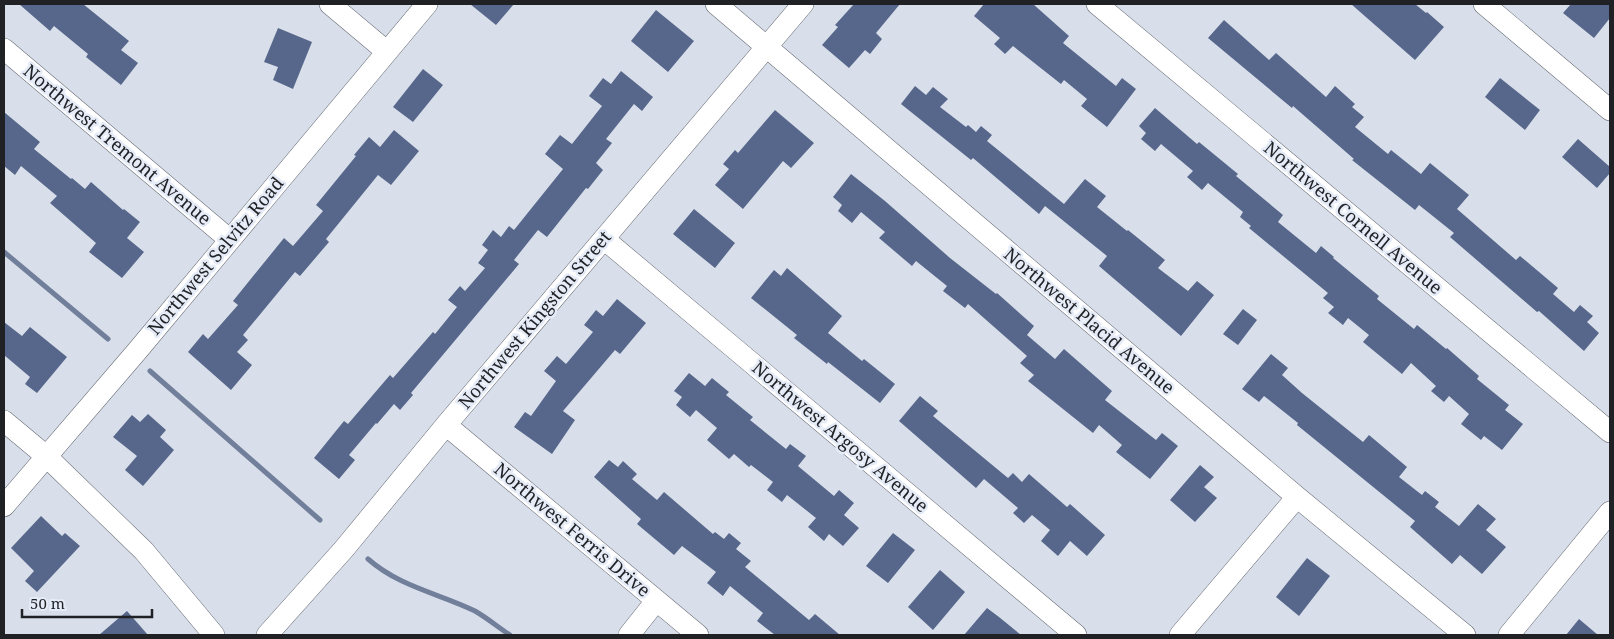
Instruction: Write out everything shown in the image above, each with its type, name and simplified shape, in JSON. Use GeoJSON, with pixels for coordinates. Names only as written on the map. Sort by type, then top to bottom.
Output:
{"type":"FeatureCollection","features":[{"type":"Feature","properties":{"kind":"street"},"geometry":{"type":"LineString","coordinates":[[330,4],[386,51]]}},
{"type":"Feature","properties":{"kind":"street","name":"Northwest Selvitz Road"},"geometry":{"type":"LineString","coordinates":[[4,506],[427,4]]}},
{"type":"Feature","properties":{"kind":"street","name":"Northwest Placid Avenue"},"geometry":{"type":"LineString","coordinates":[[716,4],[1297,497],[1465,635]]}},
{"type":"Feature","properties":{"kind":"street","name":"Northwest Kingston Street"},"geometry":{"type":"LineString","coordinates":[[267,635],[344,549],[446,425],[803,4]]}},
{"type":"Feature","properties":{"kind":"street","name":"Northwest Cornell Avenue"},"geometry":{"type":"LineString","coordinates":[[1097,4],[1610,432]]}},
{"type":"Feature","properties":{"kind":"street"},"geometry":{"type":"LineString","coordinates":[[1484,4],[1610,110]]}},
{"type":"Feature","properties":{"kind":"street","name":"Northwest Tremont Avenue"},"geometry":{"type":"LineString","coordinates":[[4,50],[230,240]]}},
{"type":"Feature","properties":{"kind":"street","name":"Northwest Argosy Avenue"},"geometry":{"type":"LineString","coordinates":[[604,239],[1076,635]]}},
{"type":"Feature","properties":{"kind":"street"},"geometry":{"type":"LineString","coordinates":[[4,420],[46,456],[144,551],[214,635]]}},
{"type":"Feature","properties":{"kind":"street","name":"Northwest Ferris Drive"},"geometry":{"type":"LineString","coordinates":[[446,425],[698,635]]}},
{"type":"Feature","properties":{"kind":"street"},"geometry":{"type":"LineString","coordinates":[[1180,635],[1297,497]]}},
{"type":"Feature","properties":{"kind":"street"},"geometry":{"type":"LineString","coordinates":[[1509,635],[1610,512]]}},
{"type":"Feature","properties":{"kind":"street"},"geometry":{"type":"LineString","coordinates":[[629,635],[656,601]]}},
{"type":"Feature","properties":{"kind":"building"},"geometry":{"type":"Polygon","coordinates":[[[19,4],[83,4],[129,41],[121,50],[138,63],[121,85],[86,57],[88,54],[54,26],[50,31],[19,4]]]}},
{"type":"Feature","properties":{"kind":"building"},"geometry":{"type":"Polygon","coordinates":[[[470,4],[514,4],[496,25],[470,4]]]}},
{"type":"Feature","properties":{"kind":"building"},"geometry":{"type":"Polygon","coordinates":[[[854,4],[900,4],[876,33],[882,39],[870,54],[865,50],[849,68],[822,45],[838,27],[835,25],[854,4]]]}},
{"type":"Feature","properties":{"kind":"building"},"geometry":{"type":"Polygon","coordinates":[[[984,4],[1033,4],[1069,36],[1063,43],[1116,86],[1122,78],[1136,89],[1107,127],[1081,106],[1087,99],[1064,80],[1061,84],[1013,46],[1005,54],[994,44],[1000,38],[974,16],[984,4]]]}},
{"type":"Feature","properties":{"kind":"building"},"geometry":{"type":"Polygon","coordinates":[[[1351,4],[1415,4],[1444,27],[1415,60],[1351,4]]]}},
{"type":"Feature","properties":{"kind":"building"},"geometry":{"type":"Polygon","coordinates":[[[1571,4],[1610,4],[1610,18],[1594,38],[1563,13],[1571,4]]]}},
{"type":"Feature","properties":{"kind":"building"},"geometry":{"type":"Polygon","coordinates":[[[656,10],[694,41],[668,72],[631,41],[656,10]]]}},
{"type":"Feature","properties":{"kind":"building"},"geometry":{"type":"Polygon","coordinates":[[[1224,20],[1269,60],[1276,53],[1326,97],[1335,86],[1355,104],[1352,107],[1364,117],[1355,127],[1388,154],[1391,150],[1421,174],[1430,163],[1469,195],[1457,209],[1516,260],[1520,256],[1558,288],[1553,294],[1574,312],[1580,305],[1593,316],[1587,322],[1599,333],[1584,351],[1450,237],[1454,233],[1419,205],[1415,210],[1352,160],[1354,159],[1293,106],[1292,108],[1208,38],[1224,20]]]}},
{"type":"Feature","properties":{"kind":"building"},"geometry":{"type":"Polygon","coordinates":[[[278,28],[312,42],[293,89],[273,80],[278,67],[264,62],[278,28]]]}},
{"type":"Feature","properties":{"kind":"building"},"geometry":{"type":"Polygon","coordinates":[[[423,69],[443,85],[413,122],[393,107],[423,69]]]}},
{"type":"Feature","properties":{"kind":"building"},"geometry":{"type":"Polygon","coordinates":[[[621,71],[653,97],[642,111],[634,104],[606,139],[612,143],[596,163],[603,170],[588,189],[586,188],[547,237],[538,230],[514,260],[519,264],[411,393],[413,395],[400,410],[394,404],[349,455],[355,460],[339,479],[314,458],[344,421],[348,424],[390,375],[393,378],[433,332],[435,334],[457,307],[448,300],[460,286],[465,291],[485,268],[478,263],[488,250],[482,245],[493,230],[501,237],[509,226],[514,230],[563,169],[545,154],[560,135],[572,144],[602,106],[589,96],[603,78],[611,84],[621,71]]]}},
{"type":"Feature","properties":{"kind":"building"},"geometry":{"type":"Polygon","coordinates":[[[1500,78],[1540,110],[1525,130],[1485,97],[1500,78]]]}},
{"type":"Feature","properties":{"kind":"building"},"geometry":{"type":"Polygon","coordinates":[[[915,86],[926,95],[933,87],[948,99],[940,107],[966,127],[968,125],[976,132],[981,126],[992,135],[987,141],[1064,204],[1085,179],[1106,196],[1097,207],[1165,260],[1158,268],[1188,291],[1197,281],[1214,295],[1181,336],[1099,266],[1107,256],[1045,206],[1039,214],[973,158],[971,160],[901,104],[915,86]]]}},
{"type":"Feature","properties":{"kind":"building"},"geometry":{"type":"Polygon","coordinates":[[[1155,108],[1197,144],[1199,142],[1238,174],[1236,176],[1283,215],[1278,222],[1316,253],[1321,246],[1379,296],[1377,299],[1414,329],[1417,325],[1447,348],[1479,376],[1477,379],[1509,405],[1505,410],[1523,424],[1502,450],[1484,436],[1481,440],[1461,424],[1469,414],[1449,396],[1444,402],[1431,391],[1436,386],[1411,363],[1402,374],[1363,342],[1369,335],[1348,318],[1343,325],[1328,313],[1334,307],[1323,298],[1328,293],[1249,228],[1251,226],[1240,217],[1243,212],[1208,183],[1202,190],[1187,177],[1193,171],[1161,144],[1155,151],[1141,139],[1146,133],[1139,126],[1155,108]]]}},
{"type":"Feature","properties":{"kind":"building"},"geometry":{"type":"Polygon","coordinates":[[[775,110],[814,143],[791,168],[783,161],[743,209],[715,185],[729,169],[723,164],[735,150],[738,153],[775,110]]]}},
{"type":"Feature","properties":{"kind":"building"},"geometry":{"type":"Polygon","coordinates":[[[4,112],[40,142],[34,149],[71,179],[85,189],[91,182],[140,222],[127,238],[144,252],[122,278],[89,252],[96,243],[50,203],[57,196],[21,166],[15,175],[4,166],[4,112]]]}},
{"type":"Feature","properties":{"kind":"building"},"geometry":{"type":"Polygon","coordinates":[[[394,130],[419,151],[391,185],[378,175],[326,239],[329,242],[300,276],[295,272],[243,335],[248,340],[237,352],[252,365],[231,390],[188,352],[203,334],[208,339],[238,305],[233,301],[284,238],[293,246],[323,211],[316,205],[369,137],[380,147],[394,130]]]}},
{"type":"Feature","properties":{"kind":"building"},"geometry":{"type":"Polygon","coordinates":[[[1578,139],[1610,167],[1610,173],[1597,188],[1562,157],[1578,139]]]}},
{"type":"Feature","properties":{"kind":"building"},"geometry":{"type":"Polygon","coordinates":[[[851,174],[950,258],[997,293],[1034,326],[1027,335],[1055,359],[1064,349],[1112,391],[1105,400],[1156,440],[1162,433],[1178,446],[1150,479],[1116,452],[1122,445],[1099,425],[1093,433],[1028,381],[1034,375],[1020,363],[1027,356],[968,304],[965,308],[943,291],[947,286],[916,261],[912,266],[879,238],[885,232],[861,212],[852,223],[838,211],[842,205],[833,197],[851,174]]]}},
{"type":"Feature","properties":{"kind":"building"},"geometry":{"type":"Polygon","coordinates":[[[694,209],[735,243],[715,268],[673,234],[694,209]]]}},
{"type":"Feature","properties":{"kind":"building"},"geometry":{"type":"Polygon","coordinates":[[[787,268],[842,316],[828,333],[862,361],[864,359],[895,384],[880,403],[794,338],[797,335],[751,298],[774,270],[781,276],[787,268]]]}},
{"type":"Feature","properties":{"kind":"building"},"geometry":{"type":"Polygon","coordinates":[[[617,299],[646,323],[620,354],[615,350],[563,411],[575,420],[552,454],[514,427],[525,412],[531,416],[556,381],[544,371],[557,356],[566,364],[593,332],[584,325],[596,310],[603,316],[617,299]]]}},
{"type":"Feature","properties":{"kind":"building"},"geometry":{"type":"Polygon","coordinates":[[[1243,309],[1257,320],[1238,345],[1223,334],[1243,309]]]}},
{"type":"Feature","properties":{"kind":"building"},"geometry":{"type":"Polygon","coordinates":[[[4,322],[22,336],[30,327],[67,357],[37,393],[25,384],[30,377],[4,355],[4,322]]]}},
{"type":"Feature","properties":{"kind":"building"},"geometry":{"type":"Polygon","coordinates":[[[1271,354],[1288,368],[1282,375],[1302,393],[1363,442],[1369,435],[1407,467],[1399,477],[1422,495],[1425,491],[1439,502],[1435,507],[1459,526],[1478,504],[1496,519],[1486,530],[1506,547],[1482,574],[1460,555],[1452,564],[1410,527],[1415,521],[1297,425],[1298,423],[1264,396],[1259,402],[1242,389],[1271,354]]]}},
{"type":"Feature","properties":{"kind":"building"},"geometry":{"type":"Polygon","coordinates":[[[689,373],[705,386],[712,378],[729,392],[726,395],[753,417],[750,420],[786,449],[790,444],[806,456],[798,466],[834,496],[839,490],[854,503],[844,515],[859,528],[843,546],[829,534],[824,541],[808,527],[816,518],[787,495],[782,502],[767,490],[773,482],[751,465],[749,467],[734,454],[729,459],[707,440],[717,428],[696,410],[690,417],[676,405],[682,397],[674,391],[689,373]]]}},
{"type":"Feature","properties":{"kind":"building"},"geometry":{"type":"Polygon","coordinates":[[[920,396],[938,411],[933,416],[1008,478],[1013,473],[1022,482],[1029,474],[1067,507],[1070,504],[1105,535],[1087,556],[1070,541],[1058,556],[1041,541],[1050,530],[1032,515],[1024,523],[1013,513],[1018,508],[984,479],[976,488],[899,421],[920,396]]]}},
{"type":"Feature","properties":{"kind":"building"},"geometry":{"type":"Polygon","coordinates":[[[148,414],[166,430],[160,437],[174,450],[143,486],[125,470],[137,456],[113,437],[132,415],[140,422],[148,414]]]}},
{"type":"Feature","properties":{"kind":"building"},"geometry":{"type":"Polygon","coordinates":[[[609,460],[618,467],[623,461],[637,474],[632,479],[657,500],[664,492],[713,534],[715,532],[724,539],[729,533],[741,543],[736,549],[751,561],[745,567],[809,620],[815,614],[840,635],[775,635],[757,621],[763,613],[730,586],[723,596],[707,583],[716,572],[682,546],[674,555],[637,524],[641,519],[594,477],[609,460]]]}},
{"type":"Feature","properties":{"kind":"building"},"geometry":{"type":"Polygon","coordinates":[[[1200,465],[1214,477],[1204,487],[1217,498],[1195,522],[1170,500],[1200,465]]]}},
{"type":"Feature","properties":{"kind":"building"},"geometry":{"type":"Polygon","coordinates":[[[41,516],[62,536],[65,533],[80,546],[37,592],[25,581],[34,571],[11,548],[41,516]]]}},
{"type":"Feature","properties":{"kind":"building"},"geometry":{"type":"Polygon","coordinates":[[[893,533],[915,550],[888,583],[866,566],[893,533]]]}},
{"type":"Feature","properties":{"kind":"building"},"geometry":{"type":"Polygon","coordinates":[[[1307,558],[1330,576],[1299,616],[1276,597],[1307,558]]]}},
{"type":"Feature","properties":{"kind":"building"},"geometry":{"type":"Polygon","coordinates":[[[940,570],[965,592],[933,630],[908,607],[940,570]]]}},
{"type":"Feature","properties":{"kind":"building"},"geometry":{"type":"Polygon","coordinates":[[[987,608],[999,617],[1021,635],[964,635],[987,608]]]}},
{"type":"Feature","properties":{"kind":"building"},"geometry":{"type":"Polygon","coordinates":[[[127,611],[148,635],[99,635],[127,611]]]}},
{"type":"Feature","properties":{"kind":"building"},"geometry":{"type":"Polygon","coordinates":[[[1579,619],[1598,635],[1566,635],[1579,619]]]}},
{"type":"Feature","properties":{"kind":"waterway"},"geometry":{"type":"LineString","coordinates":[[4,252],[108,339]]}},
{"type":"Feature","properties":{"kind":"waterway"},"geometry":{"type":"LineString","coordinates":[[150,371],[320,520]]}},
{"type":"Feature","properties":{"kind":"waterway"},"geometry":{"type":"LineString","coordinates":[[368,559],[380,569],[406,583],[475,611],[510,635]]}}]}
